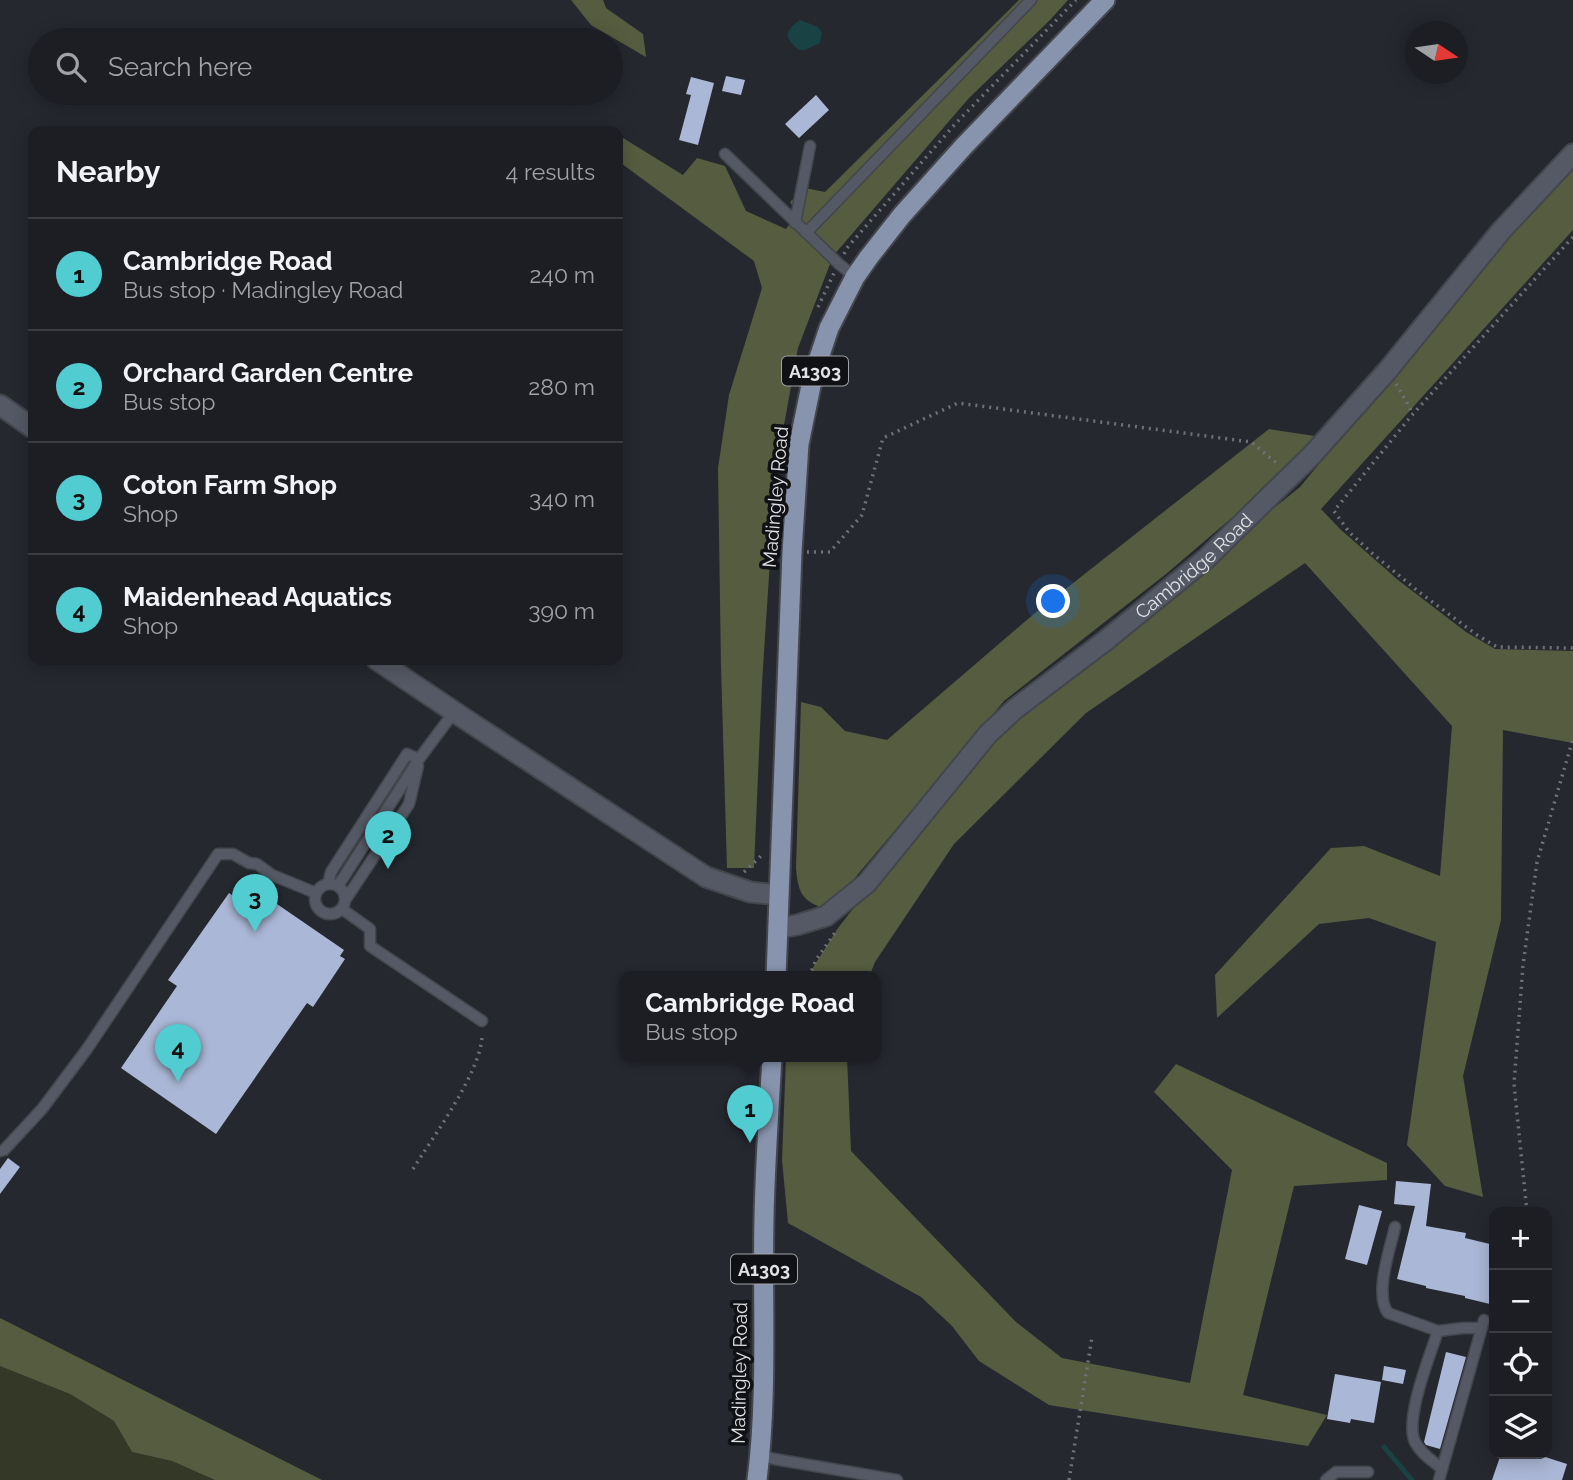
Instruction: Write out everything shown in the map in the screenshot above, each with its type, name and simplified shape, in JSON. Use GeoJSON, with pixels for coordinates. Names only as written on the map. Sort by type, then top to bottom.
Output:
{"type":"FeatureCollection","features":[{"type":"Feature","properties":{"kind":"highway","name":"Madingley Road"},"geometry":{"type":"LineString","coordinates":[[776,971],[792,552],[799,444],[813,376],[829,328],[855,277],[902,215],[964,146],[1105,0]]}},
{"type":"Feature","properties":{"kind":"highway","name":"Madingley Road"},"geometry":{"type":"LineString","coordinates":[[757,1480],[762,1403],[764,1219],[772,1062]]}},
{"type":"Feature","properties":{"kind":"street","name":"Cambridge Road"},"geometry":{"type":"LineString","coordinates":[[778,928],[826,916],[867,883],[988,734],[1015,709],[1207,558],[1313,454],[1388,370],[1501,231],[1573,154]]}},
{"type":"Feature","properties":{"kind":"street"},"geometry":{"type":"LineString","coordinates":[[0,405],[28,425]]}},
{"type":"Feature","properties":{"kind":"street"},"geometry":{"type":"LineString","coordinates":[[384,665],[706,877],[750,891],[779,895]]}},
{"type":"Feature","properties":{"kind":"lane"},"geometry":{"type":"LineString","coordinates":[[806,233],[1031,0]]}},
{"type":"Feature","properties":{"kind":"lane"},"geometry":{"type":"LineString","coordinates":[[795,223],[810,146]]}},
{"type":"Feature","properties":{"kind":"lane"},"geometry":{"type":"LineString","coordinates":[[725,155],[855,277]]}},
{"type":"Feature","properties":{"kind":"lane"},"geometry":{"type":"LineString","coordinates":[[333,885],[454,712]]}},
{"type":"Feature","properties":{"kind":"lane"},"geometry":{"type":"LineString","coordinates":[[419,759],[409,804],[344,904],[339,912],[329,915],[320,911],[315,902],[319,888],[333,885],[342,889],[344,904],[370,929],[370,946],[482,1021]]}},
{"type":"Feature","properties":{"kind":"lane"},"geometry":{"type":"LineString","coordinates":[[0,1152],[42,1109],[87,1049],[218,854],[233,854],[249,863],[257,864],[272,875],[316,892]]}},
{"type":"Feature","properties":{"kind":"lane"},"geometry":{"type":"LineString","coordinates":[[1395,1227],[1382,1293],[1383,1307],[1388,1313],[1438,1331],[1483,1324],[1440,1475]]}},
{"type":"Feature","properties":{"kind":"lane"},"geometry":{"type":"LineString","coordinates":[[1438,1331],[1415,1404],[1412,1425],[1416,1444],[1440,1475]]}},
{"type":"Feature","properties":{"kind":"lane"},"geometry":{"type":"LineString","coordinates":[[760,1455],[854,1476],[897,1480]]}},
{"type":"Feature","properties":{"kind":"lane"},"geometry":{"type":"LineString","coordinates":[[1326,1480],[1336,1472],[1368,1472]]}},
{"type":"Feature","properties":{"kind":"path"},"geometry":{"type":"LineString","coordinates":[[815,314],[846,249],[956,123],[1076,0]]}},
{"type":"Feature","properties":{"kind":"path"},"geometry":{"type":"LineString","coordinates":[[1573,237],[1412,415],[1334,511],[1349,532],[1382,562],[1477,635],[1497,647],[1573,648]]}},
{"type":"Feature","properties":{"kind":"path"},"geometry":{"type":"LineString","coordinates":[[792,552],[831,552],[862,515],[883,438],[958,403],[1251,442],[1292,475]]}},
{"type":"Feature","properties":{"kind":"path"},"geometry":{"type":"LineString","coordinates":[[1409,406],[1412,415]]}},
{"type":"Feature","properties":{"kind":"path"},"geometry":{"type":"LineString","coordinates":[[1526,1207],[1514,1084],[1523,965],[1537,862],[1573,739]]}},
{"type":"Feature","properties":{"kind":"path"},"geometry":{"type":"LineString","coordinates":[[742,874],[762,855],[762,842]]}},
{"type":"Feature","properties":{"kind":"path"},"geometry":{"type":"LineString","coordinates":[[413,1169],[458,1098],[474,1065],[482,1041],[482,1021]]}},
{"type":"Feature","properties":{"kind":"path"},"geometry":{"type":"LineString","coordinates":[[1069,1480],[1092,1337]]}},
{"type":"Feature","properties":{"kind":"shaded area"},"geometry":{"type":"Polygon","coordinates":[[[571,0],[603,0],[606,8],[643,34],[646,57],[623,44],[623,28],[596,28],[571,0]]]}},
{"type":"Feature","properties":{"kind":"shaded area"},"geometry":{"type":"Polygon","coordinates":[[[1019,0],[1068,0],[969,98],[833,256],[798,348],[776,469],[762,683],[754,868],[727,868],[718,468],[729,395],[762,288],[754,261],[623,165],[623,138],[683,175],[697,158],[725,166],[746,211],[786,229],[797,213],[790,202],[805,188],[825,192],[1019,0]]]}},
{"type":"Feature","properties":{"kind":"shaded area"},"geometry":{"type":"Polygon","coordinates":[[[800,20],[818,27],[822,33],[820,43],[799,50],[791,42],[789,31],[800,20]]]}},
{"type":"Feature","properties":{"kind":"shaded area"},"geometry":{"type":"Polygon","coordinates":[[[1573,163],[1573,230],[1321,509],[1398,580],[1466,632],[1495,649],[1573,651],[1573,743],[1503,730],[1501,920],[1463,1076],[1483,1197],[1445,1186],[1407,1145],[1436,942],[1369,918],[1319,924],[1217,1018],[1215,975],[1331,848],[1364,846],[1440,876],[1452,726],[1305,563],[1086,713],[954,844],[871,971],[811,971],[838,928],[945,791],[1012,714],[1300,487],[1573,163]]]}},
{"type":"Feature","properties":{"kind":"shaded area"},"geometry":{"type":"Polygon","coordinates":[[[1269,429],[1321,437],[1309,452],[1166,574],[1004,701],[848,886],[824,908],[810,902],[802,894],[796,868],[801,702],[821,707],[845,731],[887,740],[1035,613],[1269,429]]]}},
{"type":"Feature","properties":{"kind":"shaded area"},"geometry":{"type":"Polygon","coordinates":[[[786,1062],[847,1062],[851,1151],[1016,1322],[1062,1358],[1190,1383],[1232,1170],[1154,1092],[1176,1064],[1387,1163],[1387,1180],[1294,1186],[1243,1395],[1327,1415],[1308,1446],[1049,1405],[979,1361],[952,1326],[921,1297],[788,1223],[782,1160],[786,1062]]]}},
{"type":"Feature","properties":{"kind":"shaded area"},"geometry":{"type":"Polygon","coordinates":[[[0,1318],[322,1480],[215,1480],[172,1461],[132,1452],[114,1421],[70,1394],[0,1366],[0,1318]]]}},
{"type":"Feature","properties":{"kind":"shaded area"},"geometry":{"type":"Polygon","coordinates":[[[0,1366],[70,1394],[114,1421],[132,1452],[172,1461],[215,1480],[0,1480],[0,1366]]]}},
{"type":"Feature","properties":{"kind":"building"},"geometry":{"type":"Polygon","coordinates":[[[726,76],[745,80],[741,95],[722,91],[726,76]]]}},
{"type":"Feature","properties":{"kind":"building"},"geometry":{"type":"Polygon","coordinates":[[[691,77],[714,83],[698,145],[679,140],[691,95],[686,94],[691,77]]]}},
{"type":"Feature","properties":{"kind":"building"},"geometry":{"type":"Polygon","coordinates":[[[816,95],[829,110],[799,138],[785,124],[816,95]]]}},
{"type":"Feature","properties":{"kind":"building"},"geometry":{"type":"Polygon","coordinates":[[[248,884],[344,950],[340,956],[345,959],[313,1007],[307,1003],[216,1134],[121,1068],[177,986],[168,980],[229,893],[238,899],[248,884]]]}},
{"type":"Feature","properties":{"kind":"building"},"geometry":{"type":"Polygon","coordinates":[[[8,1158],[20,1167],[0,1194],[0,1169],[8,1158]]]}},
{"type":"Feature","properties":{"kind":"building"},"geometry":{"type":"Polygon","coordinates":[[[1396,1181],[1431,1184],[1426,1226],[1466,1233],[1465,1238],[1489,1244],[1489,1304],[1397,1279],[1415,1206],[1394,1204],[1396,1181]]]}},
{"type":"Feature","properties":{"kind":"building"},"geometry":{"type":"Polygon","coordinates":[[[1359,1205],[1382,1211],[1367,1265],[1345,1259],[1359,1205]]]}},
{"type":"Feature","properties":{"kind":"building"},"geometry":{"type":"Polygon","coordinates":[[[1446,1352],[1466,1357],[1440,1449],[1424,1442],[1446,1352]]]}},
{"type":"Feature","properties":{"kind":"building"},"geometry":{"type":"Polygon","coordinates":[[[1384,1366],[1406,1370],[1403,1384],[1382,1380],[1384,1366]]]}},
{"type":"Feature","properties":{"kind":"building"},"geometry":{"type":"Polygon","coordinates":[[[1335,1374],[1381,1382],[1374,1423],[1327,1419],[1335,1374]]]}},
{"type":"Feature","properties":{"kind":"building"},"geometry":{"type":"Polygon","coordinates":[[[1499,1459],[1552,1459],[1567,1464],[1562,1480],[1492,1480],[1499,1459]]]}},
{"type":"Feature","properties":{"kind":"waterway"},"geometry":{"type":"LineString","coordinates":[[1384,1447],[1412,1480]]}},
{"type":"Feature","properties":{"kind":"place","name":"Orchard Garden Centre"},"geometry":{"type":"Point","coordinates":[388,869]}},
{"type":"Feature","properties":{"kind":"place","name":"Coton Farm Shop"},"geometry":{"type":"Point","coordinates":[255,932]}},
{"type":"Feature","properties":{"kind":"place","name":"Maidenhead Aquatics"},"geometry":{"type":"Point","coordinates":[178,1082]}},
{"type":"Feature","properties":{"kind":"place","name":"Cambridge Road"},"geometry":{"type":"Point","coordinates":[750,1143]}}]}
